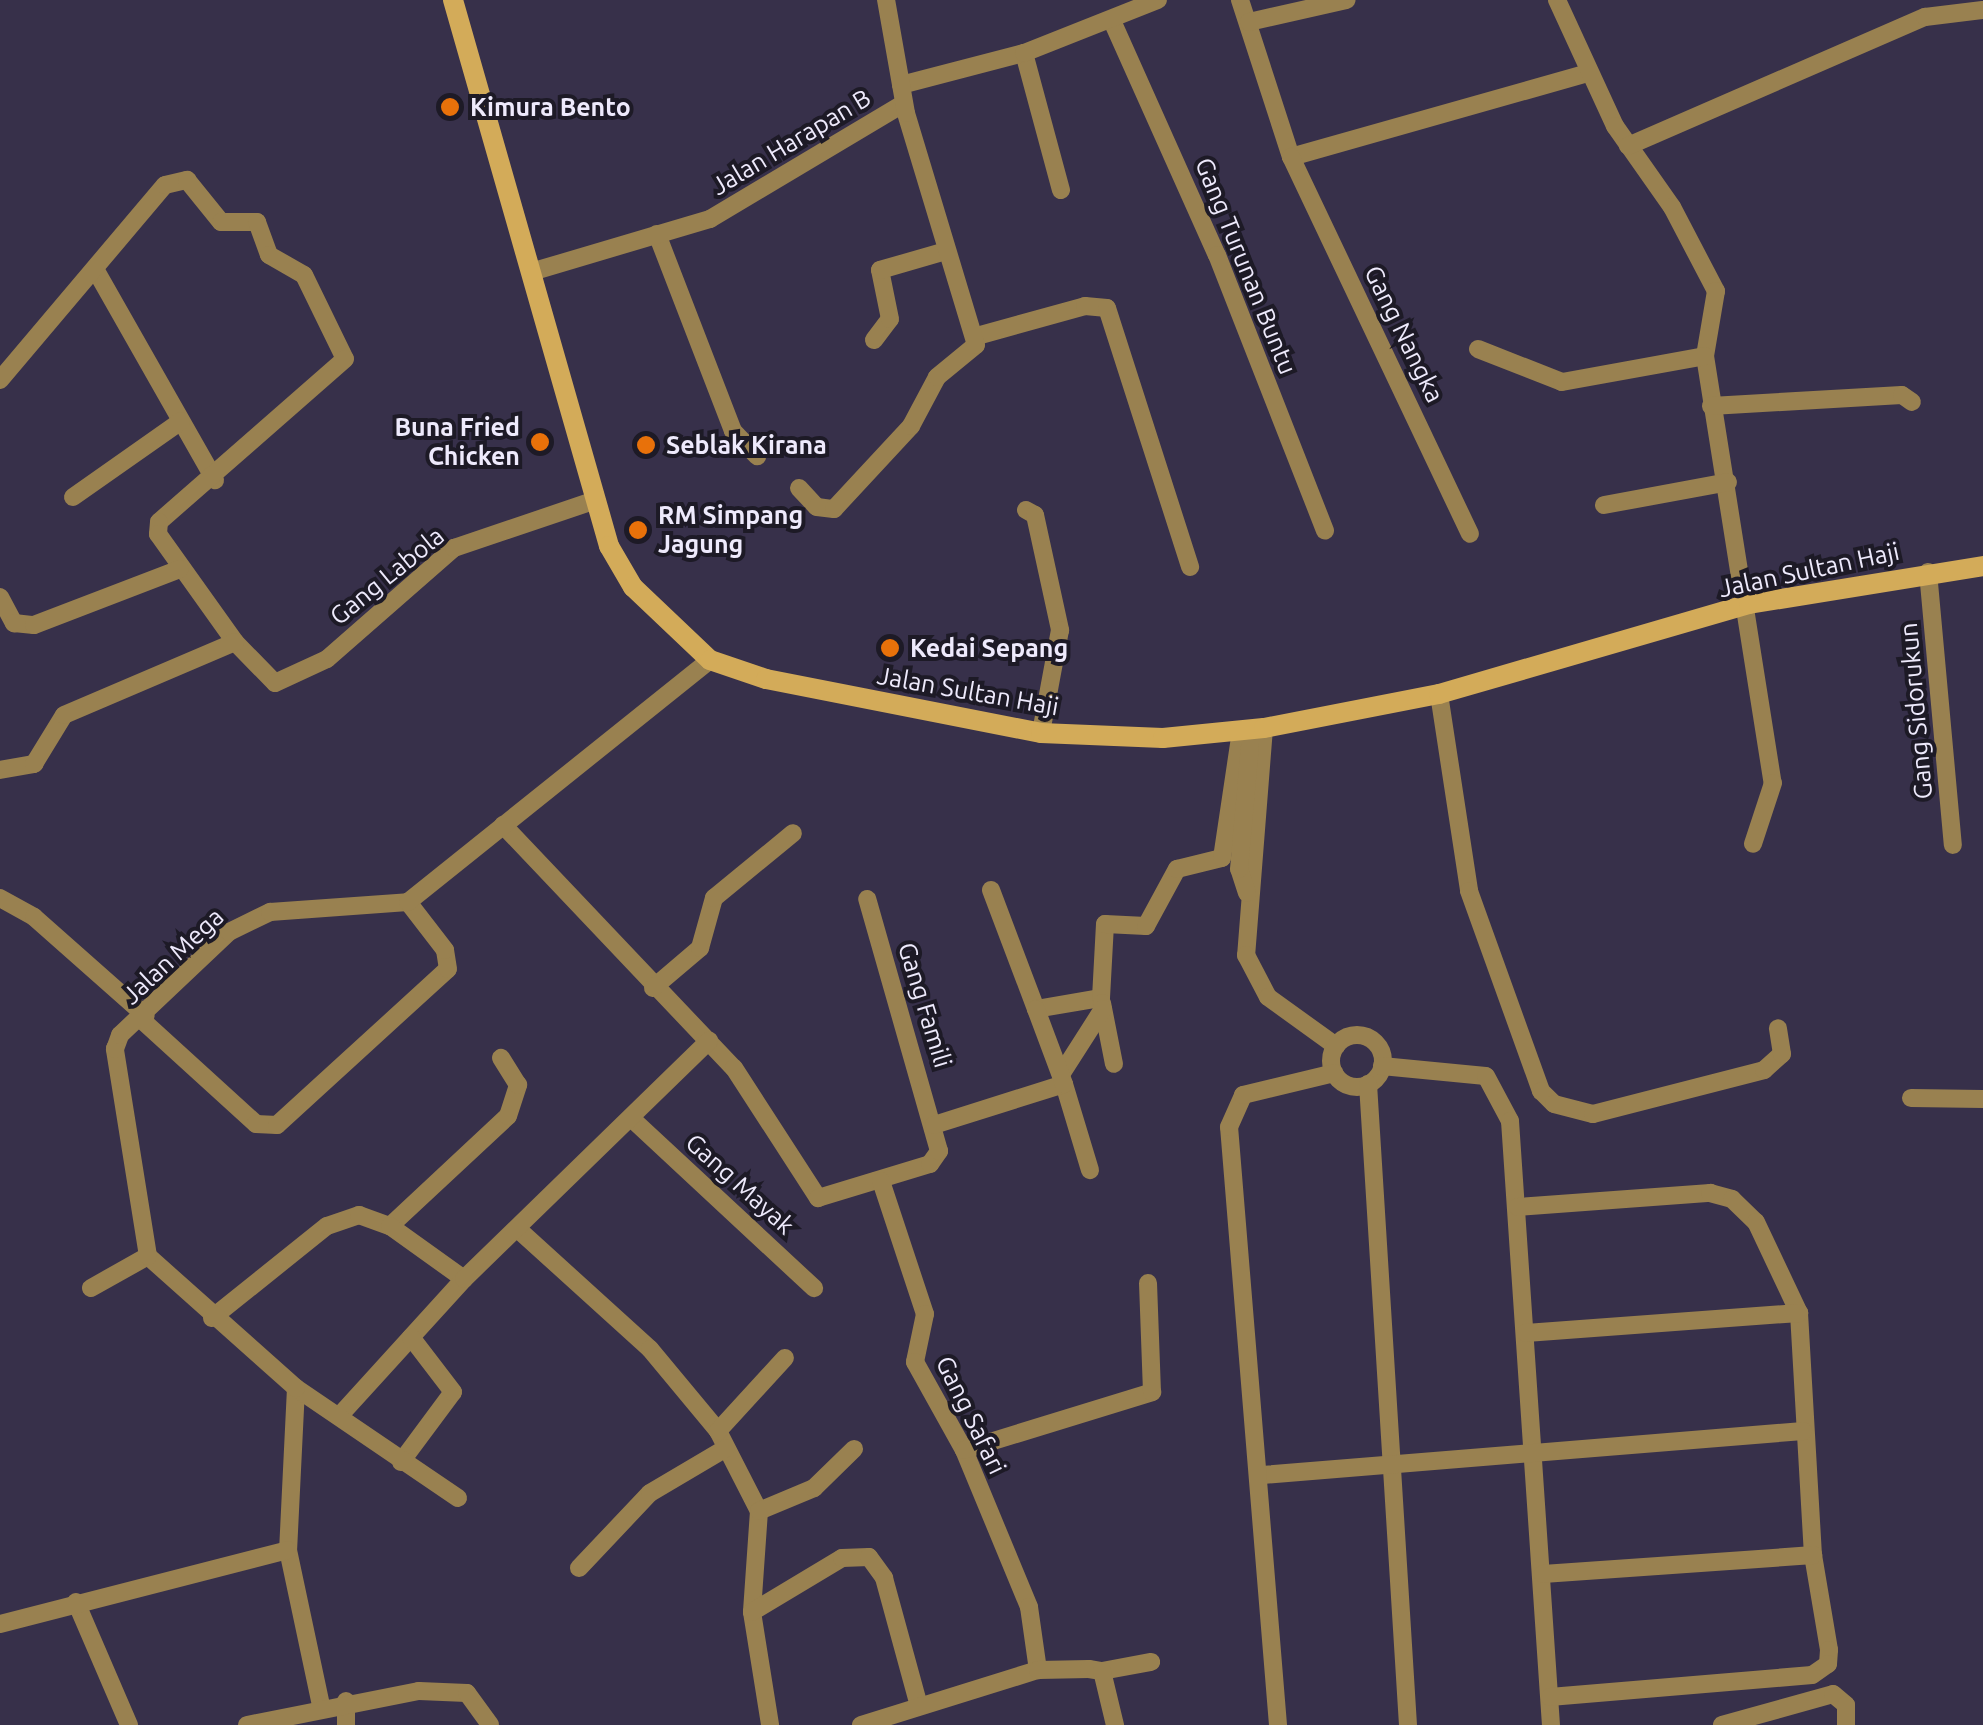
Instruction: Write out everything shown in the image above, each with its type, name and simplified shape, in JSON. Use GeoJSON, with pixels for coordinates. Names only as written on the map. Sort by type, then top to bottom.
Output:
{"type":"FeatureCollection","features":[{"type":"Feature","properties":{"kind":"street","name":"Jalan Sultan Haji"},"geometry":{"type":"LineString","coordinates":[[453,0],[593,501],[633,587],[710,660],[766,679],[1040,734],[1252,730],[1439,694],[1750,604],[1983,566]]}},
{"type":"Feature","properties":{"kind":"street"},"geometry":{"type":"LineString","coordinates":[[886,0],[902,94],[946,251],[977,336]]}},
{"type":"Feature","properties":{"kind":"street"},"geometry":{"type":"LineString","coordinates":[[902,94],[1113,23],[1158,0]]}},
{"type":"Feature","properties":{"kind":"street","name":"Gang Nangka"},"geometry":{"type":"LineString","coordinates":[[1240,0],[1291,157],[1470,534]]}},
{"type":"Feature","properties":{"kind":"street"},"geometry":{"type":"LineString","coordinates":[[1249,22],[1347,0]]}},
{"type":"Feature","properties":{"kind":"street"},"geometry":{"type":"LineString","coordinates":[[1557,0],[1588,72],[1628,146],[1706,262],[1716,305],[1705,356],[1711,406],[1750,604],[1773,782],[1753,844]]}},
{"type":"Feature","properties":{"kind":"street"},"geometry":{"type":"LineString","coordinates":[[1628,146],[1925,17],[1983,10]]}},
{"type":"Feature","properties":{"kind":"street","name":"Gang Turunan Buntu"},"geometry":{"type":"LineString","coordinates":[[1113,23],[1217,255],[1325,530]]}},
{"type":"Feature","properties":{"kind":"street"},"geometry":{"type":"LineString","coordinates":[[1024,53],[1061,190]]}},
{"type":"Feature","properties":{"kind":"street"},"geometry":{"type":"LineString","coordinates":[[1291,157],[1588,72]]}},
{"type":"Feature","properties":{"kind":"street","name":"Jalan Harapan B"},"geometry":{"type":"LineString","coordinates":[[531,272],[657,234],[736,205],[902,94]]}},
{"type":"Feature","properties":{"kind":"street"},"geometry":{"type":"LineString","coordinates":[[0,380],[165,186],[188,180],[221,222],[257,222],[269,255],[304,275],[345,359],[215,480],[159,522],[180,570],[235,642],[64,715],[34,764],[0,770]]}},
{"type":"Feature","properties":{"kind":"street"},"geometry":{"type":"LineString","coordinates":[[657,234],[733,431],[757,456]]}},
{"type":"Feature","properties":{"kind":"street"},"geometry":{"type":"LineString","coordinates":[[874,340],[890,319],[880,270],[946,251]]}},
{"type":"Feature","properties":{"kind":"street"},"geometry":{"type":"LineString","coordinates":[[95,269],[215,480]]}},
{"type":"Feature","properties":{"kind":"street"},"geometry":{"type":"LineString","coordinates":[[799,488],[817,506],[834,509],[911,426],[937,377],[977,336],[1085,306],[1107,308],[1190,567]]}},
{"type":"Feature","properties":{"kind":"street"},"geometry":{"type":"LineString","coordinates":[[1478,349],[1562,382],[1705,356]]}},
{"type":"Feature","properties":{"kind":"street"},"geometry":{"type":"LineString","coordinates":[[1711,406],[1902,394],[1912,402]]}},
{"type":"Feature","properties":{"kind":"street"},"geometry":{"type":"LineString","coordinates":[[73,497],[181,421]]}},
{"type":"Feature","properties":{"kind":"street"},"geometry":{"type":"LineString","coordinates":[[1604,505],[1728,482]]}},
{"type":"Feature","properties":{"kind":"street","name":"Gang Labola"},"geometry":{"type":"LineString","coordinates":[[235,642],[267,681],[284,680],[327,660],[454,548],[593,501]]}},
{"type":"Feature","properties":{"kind":"street"},"geometry":{"type":"LineString","coordinates":[[1026,510],[1035,515],[1060,630],[1040,734]]}},
{"type":"Feature","properties":{"kind":"street"},"geometry":{"type":"LineString","coordinates":[[0,597],[14,623],[34,625],[180,570]]}},
{"type":"Feature","properties":{"kind":"street","name":"Gang Sidorukun"},"geometry":{"type":"LineString","coordinates":[[1928,572],[1954,845]]}},
{"type":"Feature","properties":{"kind":"street"},"geometry":{"type":"LineString","coordinates":[[0,898],[34,917],[256,1124],[278,1126],[448,969],[445,950],[408,902],[710,660]]}},
{"type":"Feature","properties":{"kind":"street"},"geometry":{"type":"LineString","coordinates":[[1439,694],[1469,892],[1541,1091],[1554,1104],[1593,1114],[1764,1070],[1782,1054],[1778,1028]]}},
{"type":"Feature","properties":{"kind":"street"},"geometry":{"type":"LineString","coordinates":[[1252,730],[1240,869],[1247,894],[1243,934],[1256,982],[1336,1046]]}},
{"type":"Feature","properties":{"kind":"street"},"geometry":{"type":"LineString","coordinates":[[1114,1064],[1102,1003],[1105,924],[1146,926],[1177,869],[1222,858],[1252,730]]}},
{"type":"Feature","properties":{"kind":"street"},"geometry":{"type":"LineString","coordinates":[[503,825],[652,988],[709,1040],[770,1120],[810,1195],[832,1199],[937,1158],[934,1125],[1063,1079],[1102,1003]]}},
{"type":"Feature","properties":{"kind":"street"},"geometry":{"type":"LineString","coordinates":[[652,988],[700,948],[714,898],[793,833]]}},
{"type":"Feature","properties":{"kind":"street"},"geometry":{"type":"LineString","coordinates":[[991,890],[1063,1079],[1090,1170]]}},
{"type":"Feature","properties":{"kind":"street","name":"Gang Famili"},"geometry":{"type":"LineString","coordinates":[[867,899],[934,1125]]}},
{"type":"Feature","properties":{"kind":"street","name":"Jalan Mega"},"geometry":{"type":"LineString","coordinates":[[148,1256],[115,1049],[120,1034],[144,1018],[229,932],[270,912],[408,902]]}},
{"type":"Feature","properties":{"kind":"street"},"geometry":{"type":"LineString","coordinates":[[1036,1010],[1102,1003]]}},
{"type":"Feature","properties":{"kind":"street"},"geometry":{"type":"LineString","coordinates":[[1336,1046],[1350,1036],[1369,1038],[1382,1066]]}},
{"type":"Feature","properties":{"kind":"street"},"geometry":{"type":"LineString","coordinates":[[342,1414],[464,1278],[520,1232],[709,1040]]}},
{"type":"Feature","properties":{"kind":"street"},"geometry":{"type":"LineString","coordinates":[[1334,1073],[1336,1046]]}},
{"type":"Feature","properties":{"kind":"street"},"geometry":{"type":"LineString","coordinates":[[390,1226],[508,1116],[518,1085],[500,1058]]}},
{"type":"Feature","properties":{"kind":"street"},"geometry":{"type":"LineString","coordinates":[[1382,1066],[1368,1084],[1408,1725]]}},
{"type":"Feature","properties":{"kind":"street"},"geometry":{"type":"LineString","coordinates":[[1382,1066],[1494,1083],[1510,1122],[1551,1725]]}},
{"type":"Feature","properties":{"kind":"street"},"geometry":{"type":"LineString","coordinates":[[1334,1073],[1350,1086],[1368,1084]]}},
{"type":"Feature","properties":{"kind":"street"},"geometry":{"type":"LineString","coordinates":[[1278,1725],[1233,1106],[1262,1088],[1304,1086],[1334,1073]]}},
{"type":"Feature","properties":{"kind":"street"},"geometry":{"type":"LineString","coordinates":[[1912,1098],[1983,1099]]}},
{"type":"Feature","properties":{"kind":"street","name":"Gang Mayak"},"geometry":{"type":"LineString","coordinates":[[632,1118],[814,1288]]}},
{"type":"Feature","properties":{"kind":"street","name":"Gang Safari"},"geometry":{"type":"LineString","coordinates":[[881,1181],[925,1314],[916,1362],[964,1450],[1030,1607],[1038,1670]]}},
{"type":"Feature","properties":{"kind":"street"},"geometry":{"type":"LineString","coordinates":[[1518,1207],[1710,1193],[1732,1199],[1756,1222],[1799,1313],[1812,1555],[1829,1650],[1821,1671],[1550,1697]]}},
{"type":"Feature","properties":{"kind":"street"},"geometry":{"type":"LineString","coordinates":[[212,1318],[340,1218],[359,1215],[390,1226],[464,1278]]}},
{"type":"Feature","properties":{"kind":"street"},"geometry":{"type":"LineString","coordinates":[[520,1232],[650,1350],[722,1440],[759,1511],[752,1612],[770,1725]]}},
{"type":"Feature","properties":{"kind":"street"},"geometry":{"type":"LineString","coordinates":[[91,1288],[148,1256],[212,1318],[296,1388],[342,1414],[401,1462],[458,1498]]}},
{"type":"Feature","properties":{"kind":"street"},"geometry":{"type":"LineString","coordinates":[[964,1450],[1152,1392],[1148,1283]]}},
{"type":"Feature","properties":{"kind":"street"},"geometry":{"type":"LineString","coordinates":[[1526,1332],[1799,1313]]}},
{"type":"Feature","properties":{"kind":"street"},"geometry":{"type":"LineString","coordinates":[[401,1462],[452,1392],[412,1337]]}},
{"type":"Feature","properties":{"kind":"street"},"geometry":{"type":"LineString","coordinates":[[579,1568],[650,1493],[722,1440],[786,1358]]}},
{"type":"Feature","properties":{"kind":"street"},"geometry":{"type":"LineString","coordinates":[[296,1388],[288,1550],[321,1706]]}},
{"type":"Feature","properties":{"kind":"street"},"geometry":{"type":"LineString","coordinates":[[1262,1475],[1530,1458],[1803,1430]]}},
{"type":"Feature","properties":{"kind":"street"},"geometry":{"type":"LineString","coordinates":[[759,1511],[814,1488],[854,1449]]}},
{"type":"Feature","properties":{"kind":"street"},"geometry":{"type":"LineString","coordinates":[[0,1624],[288,1550]]}},
{"type":"Feature","properties":{"kind":"street"},"geometry":{"type":"LineString","coordinates":[[1542,1574],[1812,1555]]}},
{"type":"Feature","properties":{"kind":"street"},"geometry":{"type":"LineString","coordinates":[[752,1612],[842,1558],[869,1558],[884,1578],[920,1706]]}},
{"type":"Feature","properties":{"kind":"street"},"geometry":{"type":"LineString","coordinates":[[76,1602],[130,1725]]}},
{"type":"Feature","properties":{"kind":"street"},"geometry":{"type":"LineString","coordinates":[[861,1725],[903,1719],[920,1706],[1038,1670],[1102,1671],[1150,1662]]}},
{"type":"Feature","properties":{"kind":"street"},"geometry":{"type":"LineString","coordinates":[[1102,1671],[1115,1725]]}},
{"type":"Feature","properties":{"kind":"street"},"geometry":{"type":"LineString","coordinates":[[248,1725],[346,1701],[458,1692],[475,1698],[490,1725]]}},
{"type":"Feature","properties":{"kind":"street"},"geometry":{"type":"LineString","coordinates":[[1722,1725],[1833,1694],[1846,1706],[1846,1725]]}},
{"type":"Feature","properties":{"kind":"street"},"geometry":{"type":"LineString","coordinates":[[346,1701],[346,1725]]}},
{"type":"Feature","properties":{"kind":"place","name":"Kimura Bento"},"geometry":{"type":"Point","coordinates":[450,107]}},
{"type":"Feature","properties":{"kind":"place","name":"Buna Fried Chicken"},"geometry":{"type":"Point","coordinates":[540,442]}},
{"type":"Feature","properties":{"kind":"place","name":"Seblak Kirana"},"geometry":{"type":"Point","coordinates":[646,445]}},
{"type":"Feature","properties":{"kind":"place","name":"RM Simpang Jagung"},"geometry":{"type":"Point","coordinates":[638,530]}},
{"type":"Feature","properties":{"kind":"place","name":"Kedai Sepang"},"geometry":{"type":"Point","coordinates":[890,648]}}]}
